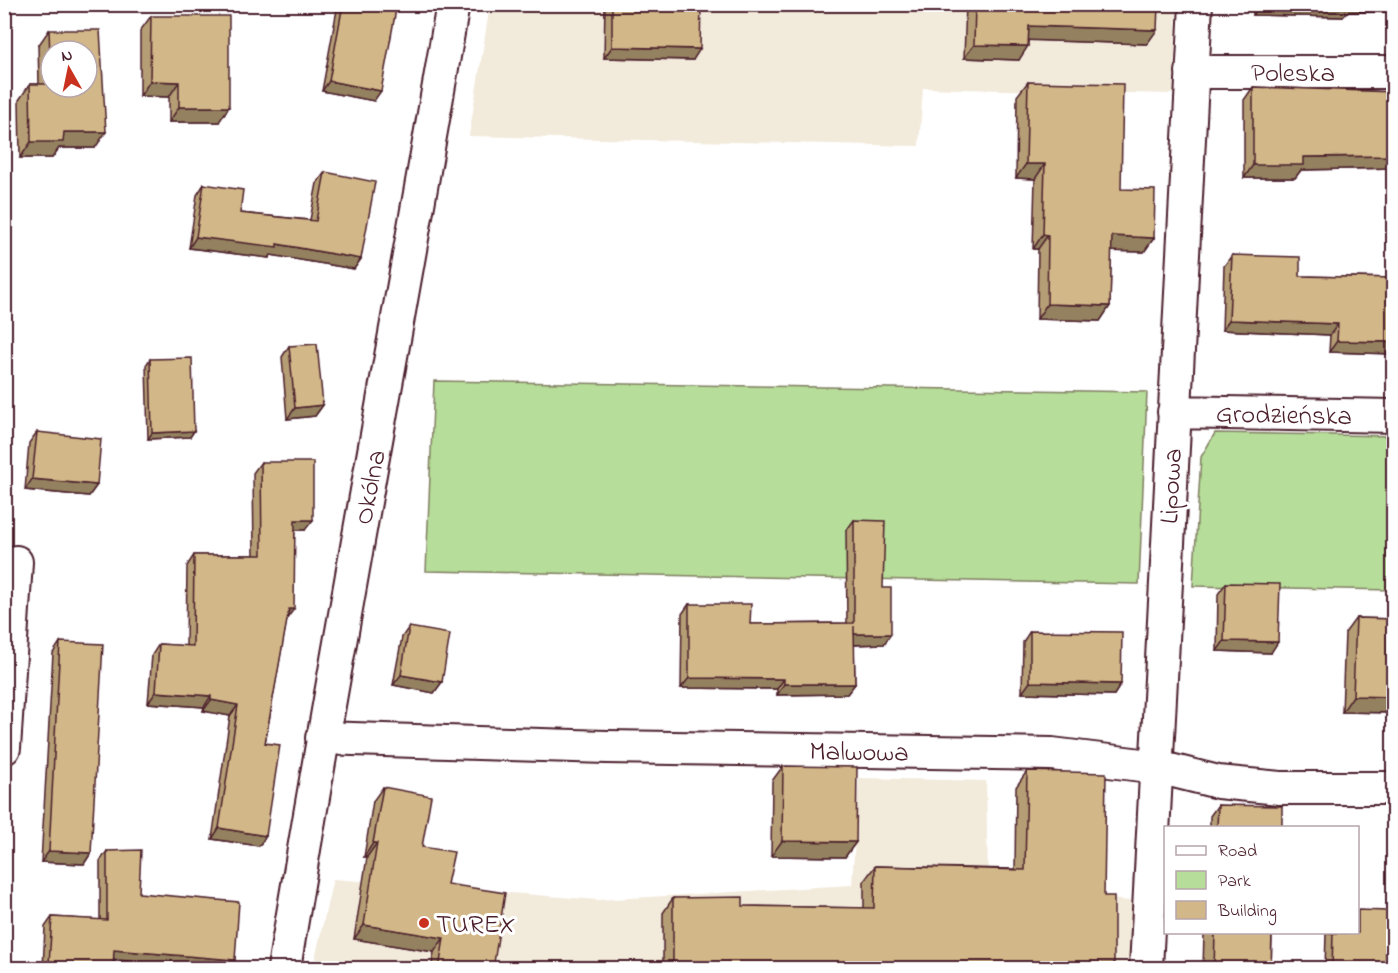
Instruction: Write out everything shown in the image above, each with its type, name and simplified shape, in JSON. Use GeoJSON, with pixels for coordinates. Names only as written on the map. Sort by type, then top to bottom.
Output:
{"type":"FeatureCollection","features":[{"type":"Feature","properties":{"kind":"street","name":"Okólna"},"geometry":{"type":"LineString","coordinates":[[284,969],[322,738],[380,428],[453,4]]}},
{"type":"Feature","properties":{"kind":"street","name":"Lipowa"},"geometry":{"type":"LineString","coordinates":[[1146,969],[1196,4]]}},
{"type":"Feature","properties":{"kind":"street","name":"Poleska"},"geometry":{"type":"LineString","coordinates":[[1192,72],[1394,72]]}},
{"type":"Feature","properties":{"kind":"street","name":"Grodzieńska"},"geometry":{"type":"LineString","coordinates":[[1174,412],[1394,416]]}},
{"type":"Feature","properties":{"kind":"street"},"geometry":{"type":"LineString","coordinates":[[4,748],[16,562]]}},
{"type":"Feature","properties":{"kind":"street","name":"Malwowa"},"geometry":{"type":"LineString","coordinates":[[322,738],[607,747],[1052,754],[1158,767],[1218,782],[1280,788],[1394,789]]}},
{"type":"Feature","properties":{"kind":"shaded area"},"geometry":{"type":"Polygon","coordinates":[[[490,5],[1177,5],[1173,94],[923,88],[919,146],[469,136],[490,5]]]}},
{"type":"Feature","properties":{"kind":"shaded area"},"geometry":{"type":"Polygon","coordinates":[[[859,778],[986,781],[988,887],[1150,903],[1146,968],[313,968],[333,879],[598,900],[852,885],[859,778]]]}},
{"type":"Feature","properties":{"kind":"green space"},"geometry":{"type":"Polygon","coordinates":[[[434,381],[1147,392],[1139,584],[426,571],[434,381]]]}},
{"type":"Feature","properties":{"kind":"green space"},"geometry":{"type":"Polygon","coordinates":[[[1215,433],[1393,436],[1393,590],[1193,586],[1201,457],[1215,433]]]}},
{"type":"Feature","properties":{"kind":"building"},"geometry":{"type":"Polygon","coordinates":[[[343,4],[397,4],[381,91],[329,81],[343,4]]]}},
{"type":"Feature","properties":{"kind":"building"},"geometry":{"type":"Polygon","coordinates":[[[612,4],[701,4],[700,49],[612,47],[612,4]]]}},
{"type":"Feature","properties":{"kind":"building"},"geometry":{"type":"Polygon","coordinates":[[[975,4],[1158,4],[1157,30],[1029,26],[1028,46],[974,45],[975,4]]]}},
{"type":"Feature","properties":{"kind":"building"},"geometry":{"type":"Polygon","coordinates":[[[1260,4],[1350,4],[1350,7],[1260,4]]]}},
{"type":"Feature","properties":{"kind":"building"},"geometry":{"type":"Polygon","coordinates":[[[151,16],[229,16],[229,107],[179,107],[179,82],[150,81],[151,16]]]}},
{"type":"Feature","properties":{"kind":"building"},"geometry":{"type":"Polygon","coordinates":[[[49,30],[100,30],[106,132],[64,132],[63,142],[31,142],[30,84],[39,84],[39,99],[99,99],[99,39],[49,39],[49,30]]]}},
{"type":"Feature","properties":{"kind":"building"},"geometry":{"type":"Polygon","coordinates":[[[1028,82],[1123,84],[1121,189],[1155,190],[1154,238],[1112,236],[1110,306],[1047,304],[1048,235],[1043,234],[1045,164],[1026,164],[1028,82]]]}},
{"type":"Feature","properties":{"kind":"building"},"geometry":{"type":"Polygon","coordinates":[[[1253,87],[1394,92],[1394,156],[1304,157],[1304,165],[1253,165],[1253,87]]]}},
{"type":"Feature","properties":{"kind":"building"},"geometry":{"type":"Polygon","coordinates":[[[325,172],[375,182],[361,259],[277,244],[277,247],[196,237],[204,184],[243,190],[240,213],[316,221],[325,172]]]}},
{"type":"Feature","properties":{"kind":"building"},"geometry":{"type":"Polygon","coordinates":[[[1232,255],[1300,257],[1300,276],[1394,278],[1394,342],[1337,341],[1338,324],[1229,320],[1232,255]]]}},
{"type":"Feature","properties":{"kind":"building"},"geometry":{"type":"Polygon","coordinates":[[[317,344],[323,405],[295,408],[289,346],[317,344]]]}},
{"type":"Feature","properties":{"kind":"building"},"geometry":{"type":"Polygon","coordinates":[[[192,358],[194,431],[152,433],[150,359],[192,358]]]}},
{"type":"Feature","properties":{"kind":"building"},"geometry":{"type":"Polygon","coordinates":[[[37,432],[101,439],[97,485],[32,479],[37,432]]]}},
{"type":"Feature","properties":{"kind":"building"},"geometry":{"type":"Polygon","coordinates":[[[261,462],[313,462],[313,520],[295,520],[294,609],[289,609],[265,743],[280,745],[266,836],[219,828],[238,705],[211,700],[211,696],[156,692],[159,644],[193,646],[194,555],[262,555],[261,462]]]}},
{"type":"Feature","properties":{"kind":"building"},"geometry":{"type":"Polygon","coordinates":[[[854,520],[885,521],[883,588],[891,588],[891,634],[854,634],[855,684],[784,684],[784,679],[689,678],[689,604],[751,604],[750,624],[854,623],[854,520]]]}},
{"type":"Feature","properties":{"kind":"building"},"geometry":{"type":"Polygon","coordinates":[[[1226,583],[1280,584],[1278,642],[1224,641],[1226,583]]]}},
{"type":"Feature","properties":{"kind":"building"},"geometry":{"type":"Polygon","coordinates":[[[1356,618],[1394,619],[1394,697],[1353,696],[1356,618]]]}},
{"type":"Feature","properties":{"kind":"building"},"geometry":{"type":"Polygon","coordinates":[[[409,627],[450,634],[442,682],[401,675],[409,627]]]}},
{"type":"Feature","properties":{"kind":"building"},"geometry":{"type":"Polygon","coordinates":[[[1030,631],[1122,632],[1121,684],[1030,682],[1030,631]]]}},
{"type":"Feature","properties":{"kind":"building"},"geometry":{"type":"Polygon","coordinates":[[[60,642],[103,644],[91,853],[49,851],[60,642]]]}},
{"type":"Feature","properties":{"kind":"building"},"geometry":{"type":"Polygon","coordinates":[[[783,766],[857,767],[856,842],[782,841],[783,766]]]}},
{"type":"Feature","properties":{"kind":"building"},"geometry":{"type":"Polygon","coordinates":[[[1027,771],[1106,773],[1104,896],[1114,896],[1114,964],[1067,963],[1066,969],[673,969],[673,898],[743,897],[743,906],[874,908],[875,866],[1025,870],[1027,771]]]}},
{"type":"Feature","properties":{"kind":"building"},"geometry":{"type":"Polygon","coordinates":[[[383,787],[431,796],[422,847],[454,852],[447,884],[505,893],[493,969],[439,969],[444,938],[364,925],[377,843],[373,843],[383,787]]]}},
{"type":"Feature","properties":{"kind":"building"},"geometry":{"type":"Polygon","coordinates":[[[1218,805],[1282,806],[1282,826],[1217,826],[1218,805]]]}},
{"type":"Feature","properties":{"kind":"building"},"geometry":{"type":"Polygon","coordinates":[[[141,850],[139,893],[239,902],[235,960],[114,950],[113,968],[49,964],[52,917],[107,920],[107,851],[141,850]]]}},
{"type":"Feature","properties":{"kind":"building"},"geometry":{"type":"Polygon","coordinates":[[[1359,910],[1387,911],[1386,969],[1332,969],[1333,934],[1359,934],[1359,910]]]}},
{"type":"Feature","properties":{"kind":"building"},"geometry":{"type":"Polygon","coordinates":[[[1215,934],[1272,934],[1271,969],[1214,969],[1215,934]]]}},
{"type":"Feature","properties":{"kind":"place","name":"TUREX"},"geometry":{"type":"Point","coordinates":[424,923]}}]}
